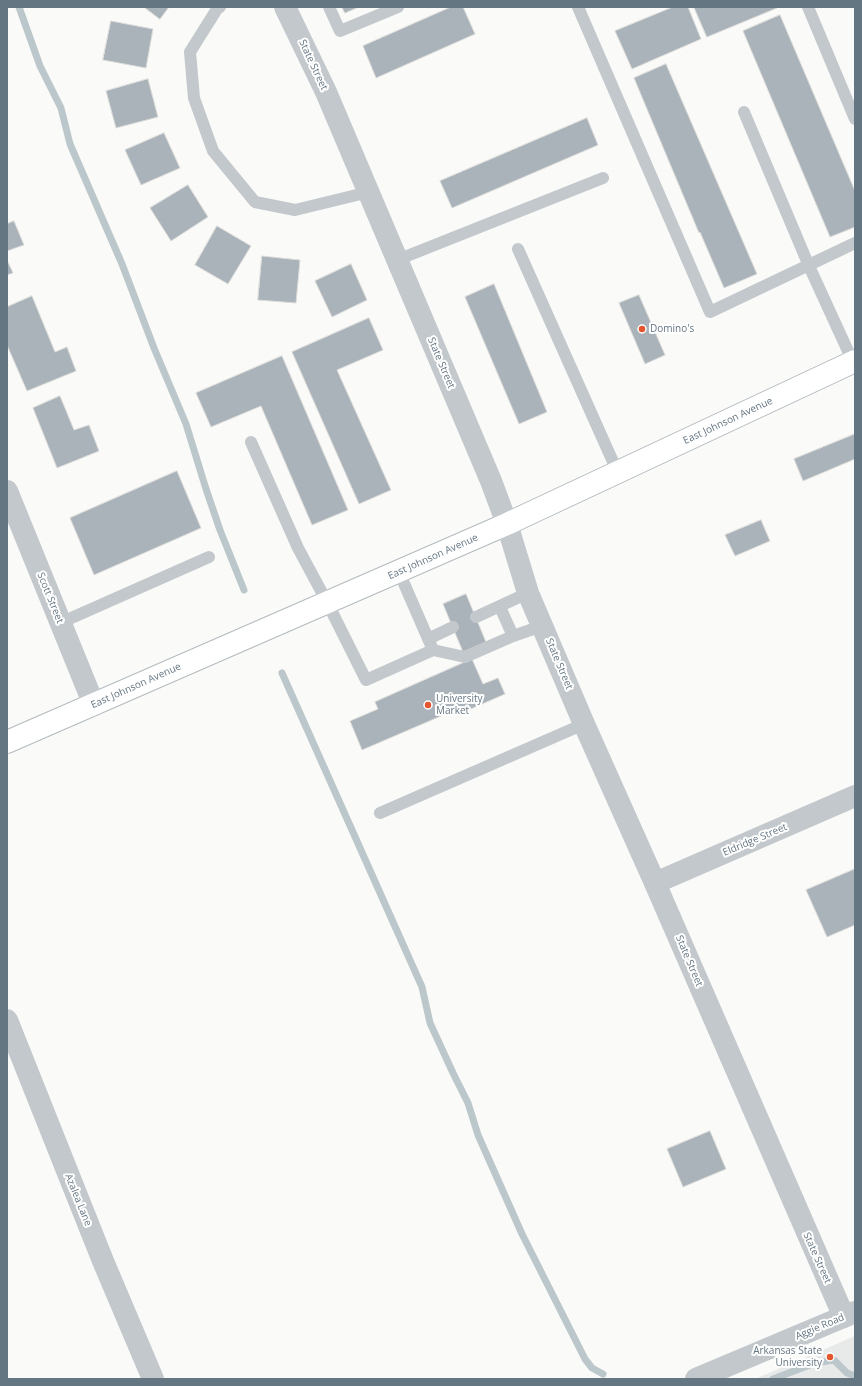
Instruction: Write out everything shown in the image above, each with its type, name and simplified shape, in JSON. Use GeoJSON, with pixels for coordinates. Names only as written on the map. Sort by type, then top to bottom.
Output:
{"type":"FeatureCollection","features":[{"type":"Feature","properties":{"kind":"main road","name":"East Johnson Avenue"},"geometry":{"type":"LineString","coordinates":[[7,742],[507,524],[854,362]]}},
{"type":"Feature","properties":{"kind":"street","name":"State Street"},"geometry":{"type":"LineString","coordinates":[[285,7],[326,92],[491,481],[507,524],[528,593],[584,724],[849,1315]]}},
{"type":"Feature","properties":{"kind":"street","name":"Scott Street"},"geometry":{"type":"LineString","coordinates":[[7,491],[94,705]]}},
{"type":"Feature","properties":{"kind":"street","name":"Eldridge Street"},"geometry":{"type":"LineString","coordinates":[[655,883],[855,796]]}},
{"type":"Feature","properties":{"kind":"street","name":"Azalea Lane"},"geometry":{"type":"LineString","coordinates":[[7,1020],[103,1261],[153,1379]]}},
{"type":"Feature","properties":{"kind":"street","name":"Aggie Road"},"geometry":{"type":"LineString","coordinates":[[696,1379],[849,1315]]}},
{"type":"Feature","properties":{"kind":"lane"},"geometry":{"type":"LineString","coordinates":[[220,7],[217,9],[190,52],[194,98],[213,151],[255,202],[295,210],[369,192]]}},
{"type":"Feature","properties":{"kind":"lane"},"geometry":{"type":"LineString","coordinates":[[329,7],[340,31],[398,7]]}},
{"type":"Feature","properties":{"kind":"lane"},"geometry":{"type":"LineString","coordinates":[[578,7],[710,312],[855,243]]}},
{"type":"Feature","properties":{"kind":"lane"},"geometry":{"type":"LineString","coordinates":[[808,7],[855,119]]}},
{"type":"Feature","properties":{"kind":"lane"},"geometry":{"type":"LineString","coordinates":[[744,112],[809,266],[854,362]]}},
{"type":"Feature","properties":{"kind":"lane"},"geometry":{"type":"LineString","coordinates":[[397,260],[603,178]]}},
{"type":"Feature","properties":{"kind":"lane"},"geometry":{"type":"LineString","coordinates":[[518,249],[618,473]]}},
{"type":"Feature","properties":{"kind":"lane"},"geometry":{"type":"LineString","coordinates":[[251,442],[298,548],[366,680],[433,650],[465,658],[513,636],[542,626]]}},
{"type":"Feature","properties":{"kind":"lane"},"geometry":{"type":"LineString","coordinates":[[60,622],[209,558]]}},
{"type":"Feature","properties":{"kind":"lane"},"geometry":{"type":"LineString","coordinates":[[399,572],[433,650]]}},
{"type":"Feature","properties":{"kind":"lane"},"geometry":{"type":"LineString","coordinates":[[476,617],[528,593]]}},
{"type":"Feature","properties":{"kind":"lane"},"geometry":{"type":"LineString","coordinates":[[500,607],[513,636]]}},
{"type":"Feature","properties":{"kind":"lane"},"geometry":{"type":"LineString","coordinates":[[428,639],[453,627]]}},
{"type":"Feature","properties":{"kind":"lane"},"geometry":{"type":"LineString","coordinates":[[380,813],[584,724]]}},
{"type":"Feature","properties":{"kind":"shaded area","name":"Arkansas State University"},"geometry":{"type":"Polygon","coordinates":[[[855,1336],[855,1379],[755,1379],[855,1336]]]}},
{"type":"Feature","properties":{"kind":"building"},"geometry":{"type":"Polygon","coordinates":[[[144,7],[169,7],[160,19],[144,7]]]}},
{"type":"Feature","properties":{"kind":"building"},"geometry":{"type":"Polygon","coordinates":[[[342,7],[359,7],[345,13],[342,7]]]}},
{"type":"Feature","properties":{"kind":"building"},"geometry":{"type":"Polygon","coordinates":[[[451,7],[463,7],[475,34],[376,78],[363,46],[451,7]]]}},
{"type":"Feature","properties":{"kind":"building"},"geometry":{"type":"Polygon","coordinates":[[[673,7],[688,7],[701,39],[632,69],[615,31],[673,7]]]}},
{"type":"Feature","properties":{"kind":"building"},"geometry":{"type":"Polygon","coordinates":[[[694,7],[777,7],[777,8],[707,37],[694,7]]]}},
{"type":"Feature","properties":{"kind":"building"},"geometry":{"type":"Polygon","coordinates":[[[780,15],[855,191],[855,227],[830,237],[743,31],[780,15]]]}},
{"type":"Feature","properties":{"kind":"building"},"geometry":{"type":"Polygon","coordinates":[[[111,21],[153,29],[146,68],[103,60],[111,21]]]}},
{"type":"Feature","properties":{"kind":"building"},"geometry":{"type":"Polygon","coordinates":[[[666,64],[757,274],[724,288],[700,232],[699,233],[634,78],[666,64]]]}},
{"type":"Feature","properties":{"kind":"building"},"geometry":{"type":"Polygon","coordinates":[[[148,79],[158,117],[116,128],[106,91],[148,79]]]}},
{"type":"Feature","properties":{"kind":"building"},"geometry":{"type":"Polygon","coordinates":[[[587,118],[598,145],[452,208],[440,181],[587,118]]]}},
{"type":"Feature","properties":{"kind":"building"},"geometry":{"type":"Polygon","coordinates":[[[164,133],[180,168],[141,185],[125,150],[164,133]]]}},
{"type":"Feature","properties":{"kind":"building"},"geometry":{"type":"Polygon","coordinates":[[[188,185],[208,217],[171,241],[150,208],[188,185]]]}},
{"type":"Feature","properties":{"kind":"building"},"geometry":{"type":"Polygon","coordinates":[[[14,221],[24,245],[7,251],[7,224],[14,221]]]}},
{"type":"Feature","properties":{"kind":"building"},"geometry":{"type":"Polygon","coordinates":[[[217,226],[251,246],[228,284],[195,265],[217,226]]]}},
{"type":"Feature","properties":{"kind":"building"},"geometry":{"type":"Polygon","coordinates":[[[262,256],[300,260],[296,303],[258,300],[262,256]]]}},
{"type":"Feature","properties":{"kind":"building"},"geometry":{"type":"Polygon","coordinates":[[[7,260],[13,273],[7,275],[7,260]]]}},
{"type":"Feature","properties":{"kind":"building"},"geometry":{"type":"Polygon","coordinates":[[[351,264],[367,300],[332,317],[315,281],[351,264]]]}},
{"type":"Feature","properties":{"kind":"building"},"geometry":{"type":"Polygon","coordinates":[[[494,284],[547,412],[519,424],[465,297],[494,284]]]}},
{"type":"Feature","properties":{"kind":"building","name":"Domino's"},"geometry":{"type":"Polygon","coordinates":[[[639,295],[665,355],[645,364],[619,303],[639,295]]]}},
{"type":"Feature","properties":{"kind":"building"},"geometry":{"type":"Polygon","coordinates":[[[32,296],[55,352],[67,347],[76,371],[27,391],[7,345],[7,307],[32,296]]]}},
{"type":"Feature","properties":{"kind":"building"},"geometry":{"type":"Polygon","coordinates":[[[369,318],[383,350],[337,370],[391,490],[359,504],[292,352],[369,318]]]}},
{"type":"Feature","properties":{"kind":"building"},"geometry":{"type":"Polygon","coordinates":[[[282,356],[348,510],[312,525],[261,406],[211,427],[196,393],[282,356]]]}},
{"type":"Feature","properties":{"kind":"building"},"geometry":{"type":"Polygon","coordinates":[[[60,396],[74,430],[89,425],[99,451],[57,468],[33,408],[60,396]]]}},
{"type":"Feature","properties":{"kind":"building"},"geometry":{"type":"Polygon","coordinates":[[[855,434],[855,459],[803,481],[794,459],[855,434]]]}},
{"type":"Feature","properties":{"kind":"building"},"geometry":{"type":"Polygon","coordinates":[[[177,471],[201,528],[94,575],[70,518],[177,471]]]}},
{"type":"Feature","properties":{"kind":"building"},"geometry":{"type":"Polygon","coordinates":[[[761,520],[770,541],[735,556],[725,535],[761,520]]]}},
{"type":"Feature","properties":{"kind":"building"},"geometry":{"type":"Polygon","coordinates":[[[466,594],[486,642],[463,652],[443,604],[466,594]]]}},
{"type":"Feature","properties":{"kind":"building","name":"University Market"},"geometry":{"type":"Polygon","coordinates":[[[472,659],[483,684],[498,678],[505,694],[457,715],[455,710],[362,750],[350,721],[378,709],[375,702],[472,659]]]}},
{"type":"Feature","properties":{"kind":"building"},"geometry":{"type":"Polygon","coordinates":[[[855,869],[855,925],[827,937],[806,890],[855,869]]]}},
{"type":"Feature","properties":{"kind":"building"},"geometry":{"type":"Polygon","coordinates":[[[710,1131],[726,1169],[683,1187],[667,1149],[710,1131]]]}},
{"type":"Feature","properties":{"kind":"waterway"},"geometry":{"type":"LineString","coordinates":[[19,7],[40,66],[61,108],[70,144],[122,264],[154,348],[186,424],[220,530],[244,590]]}},
{"type":"Feature","properties":{"kind":"waterway"},"geometry":{"type":"LineString","coordinates":[[282,673],[422,987],[430,1023],[468,1103],[478,1135],[522,1234],[585,1359],[592,1368],[603,1374]]}},
{"type":"Feature","properties":{"kind":"waterway"},"geometry":{"type":"LineString","coordinates":[[773,1379],[815,1363],[834,1360],[847,1373],[855,1376]]}},
{"type":"Feature","properties":{"kind":"place","name":"Domino's"},"geometry":{"type":"Point","coordinates":[642,329]}},
{"type":"Feature","properties":{"kind":"place","name":"University Market"},"geometry":{"type":"Point","coordinates":[428,705]}},
{"type":"Feature","properties":{"kind":"place","name":"Arkansas State University"},"geometry":{"type":"Point","coordinates":[830,1357]}}]}
